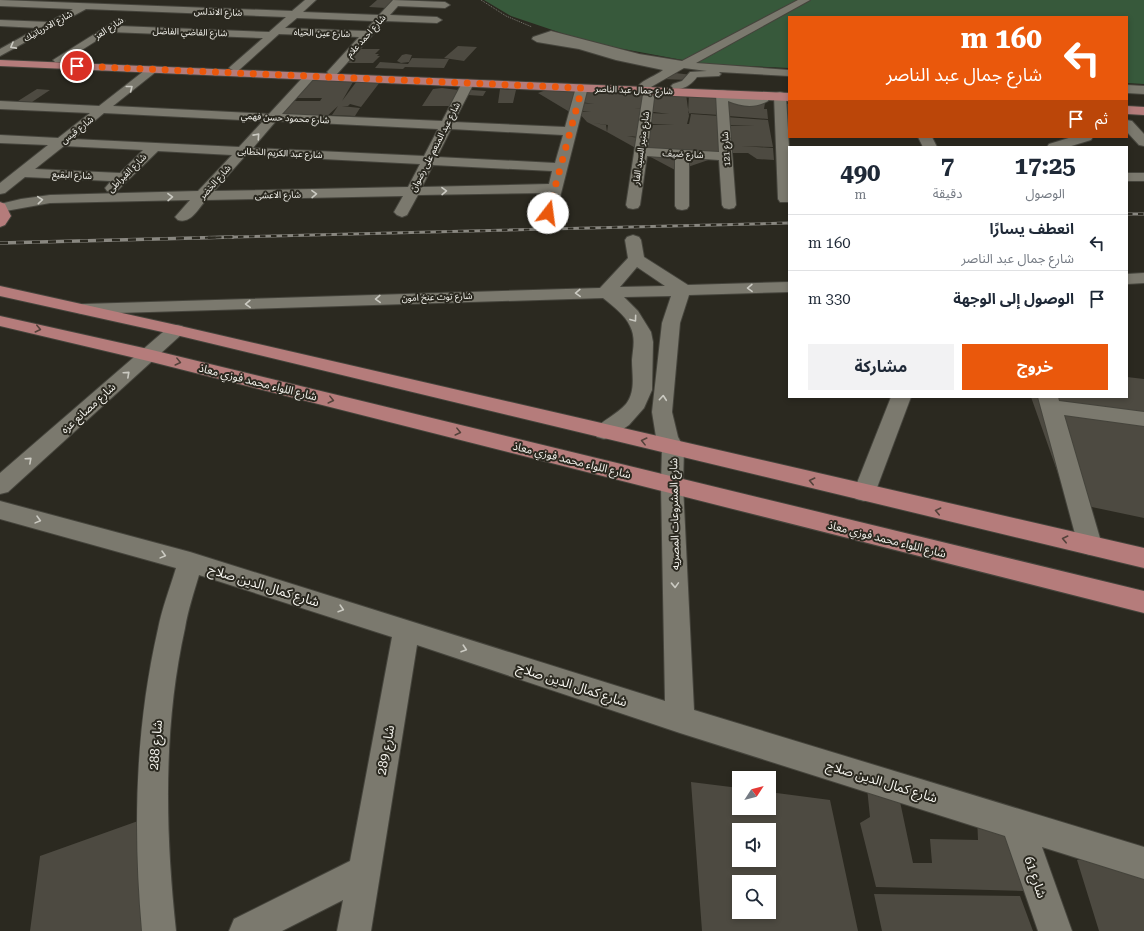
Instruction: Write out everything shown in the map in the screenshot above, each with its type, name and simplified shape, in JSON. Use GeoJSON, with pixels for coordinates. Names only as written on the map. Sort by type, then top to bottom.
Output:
{"type":"FeatureCollection","features":[{"type":"Feature","properties":{"kind":"main road","name":"شارع جمال عبد الناصر"},"geometry":{"type":"LineString","coordinates":[[0,60],[59,60],[786,94]]}},
{"type":"Feature","properties":{"kind":"main road","name":"شارع جمال عبد الناصر"},"geometry":{"type":"LineString","coordinates":[[0,60],[153,69],[582,88],[647,87]]}},
{"type":"Feature","properties":{"kind":"main road"},"geometry":{"type":"LineString","coordinates":[[764,96],[786,94]]}},
{"type":"Feature","properties":{"kind":"main road"},"geometry":{"type":"LineString","coordinates":[[1128,104],[1144,105]]}},
{"type":"Feature","properties":{"kind":"main road"},"geometry":{"type":"LineString","coordinates":[[1128,110],[1144,111]]}},
{"type":"Feature","properties":{"kind":"main road"},"geometry":{"type":"LineString","coordinates":[[0,291],[176,330],[1144,558]]}},
{"type":"Feature","properties":{"kind":"main road","name":"شارع اللواء محمد فوزي معاذ"},"geometry":{"type":"LineString","coordinates":[[0,320],[148,355],[1144,602]]}},
{"type":"Feature","properties":{"kind":"street","name":"شارع الادرياتيك"},"geometry":{"type":"LineString","coordinates":[[0,60],[50,25],[96,0]]}},
{"type":"Feature","properties":{"kind":"street"},"geometry":{"type":"LineString","coordinates":[[175,31],[217,0]]}},
{"type":"Feature","properties":{"kind":"street"},"geometry":{"type":"LineString","coordinates":[[235,68],[311,0]]}},
{"type":"Feature","properties":{"kind":"street"},"geometry":{"type":"LineString","coordinates":[[647,87],[660,80],[669,71],[684,65],[805,0]]}},
{"type":"Feature","properties":{"kind":"street"},"geometry":{"type":"LineString","coordinates":[[397,1],[445,5]]}},
{"type":"Feature","properties":{"kind":"street","name":"شارع احمد علام"},"geometry":{"type":"LineString","coordinates":[[333,72],[397,1]]}},
{"type":"Feature","properties":{"kind":"street","name":"شارع الاندلس"},"geometry":{"type":"LineString","coordinates":[[0,3],[437,20]]}},
{"type":"Feature","properties":{"kind":"street","name":"شارع العز"},"geometry":{"type":"LineString","coordinates":[[59,60],[139,9]]}},
{"type":"Feature","properties":{"kind":"street"},"geometry":{"type":"LineString","coordinates":[[0,23],[50,25]]}},
{"type":"Feature","properties":{"kind":"street","name":"شارع القاضي الفاضل"},"geometry":{"type":"LineString","coordinates":[[108,29],[274,33]]}},
{"type":"Feature","properties":{"kind":"street","name":"شارع عين الحياه"},"geometry":{"type":"LineString","coordinates":[[274,33],[384,32]]}},
{"type":"Feature","properties":{"kind":"street"},"geometry":{"type":"LineString","coordinates":[[669,71],[615,57],[581,46],[537,39],[551,34],[639,57],[684,65],[788,73]]}},
{"type":"Feature","properties":{"kind":"street"},"geometry":{"type":"LineString","coordinates":[[77,35],[96,36]]}},
{"type":"Feature","properties":{"kind":"street","name":"شارع قيس"},"geometry":{"type":"LineString","coordinates":[[0,190],[153,69]]}},
{"type":"Feature","properties":{"kind":"street"},"geometry":{"type":"LineString","coordinates":[[697,73],[696,78],[702,83],[740,101],[756,102],[764,98],[764,96]]}},
{"type":"Feature","properties":{"kind":"street"},"geometry":{"type":"LineString","coordinates":[[677,89],[692,75],[697,73],[788,79]]}},
{"type":"Feature","properties":{"kind":"street","name":"شارع الخضر"},"geometry":{"type":"LineString","coordinates":[[183,217],[310,76]]}},
{"type":"Feature","properties":{"kind":"street","name":"شارع عبد المنعم على رضوان"},"geometry":{"type":"LineString","coordinates":[[402,212],[468,83]]}},
{"type":"Feature","properties":{"kind":"street","name":"شارع منير السيد الفار"},"geometry":{"type":"LineString","coordinates":[[633,205],[647,87]]}},
{"type":"Feature","properties":{"kind":"street"},"geometry":{"type":"LineString","coordinates":[[548,213],[582,88]]}},
{"type":"Feature","properties":{"kind":"street"},"geometry":{"type":"LineString","coordinates":[[1128,89],[1144,90]]}},
{"type":"Feature","properties":{"kind":"street","name":"شارع 121"},"geometry":{"type":"LineString","coordinates":[[720,92],[730,205]]}},
{"type":"Feature","properties":{"kind":"street"},"geometry":{"type":"LineString","coordinates":[[786,94],[786,199]]}},
{"type":"Feature","properties":{"kind":"street","name":"شارع محمود حسن فهمي"},"geometry":{"type":"LineString","coordinates":[[0,105],[570,131]]}},
{"type":"Feature","properties":{"kind":"street"},"geometry":{"type":"LineString","coordinates":[[1128,125],[1144,142]]}},
{"type":"Feature","properties":{"kind":"street"},"geometry":{"type":"LineString","coordinates":[[1057,146],[1083,138]]}},
{"type":"Feature","properties":{"kind":"street","name":"شارع عبد الكريم الخطابى"},"geometry":{"type":"LineString","coordinates":[[0,139],[560,166]]}},
{"type":"Feature","properties":{"kind":"street","name":"شارع القيراطى"},"geometry":{"type":"LineString","coordinates":[[101,199],[154,147]]}},
{"type":"Feature","properties":{"kind":"street","name":"شارع ضيف"},"geometry":{"type":"LineString","coordinates":[[640,152],[726,156]]}},
{"type":"Feature","properties":{"kind":"street"},"geometry":{"type":"LineString","coordinates":[[682,154],[682,206]]}},
{"type":"Feature","properties":{"kind":"street","name":"شارع البقيع"},"geometry":{"type":"LineString","coordinates":[[22,173],[123,177]]}},
{"type":"Feature","properties":{"kind":"street"},"geometry":{"type":"LineString","coordinates":[[1128,178],[1144,177]]}},
{"type":"Feature","properties":{"kind":"street","name":"شارع الاعشى"},"geometry":{"type":"LineString","coordinates":[[1,213],[21,203],[41,200],[554,188]]}},
{"type":"Feature","properties":{"kind":"street"},"geometry":{"type":"LineString","coordinates":[[633,240],[636,259],[682,289]]}},
{"type":"Feature","properties":{"kind":"street"},"geometry":{"type":"LineString","coordinates":[[604,432],[629,413],[638,402],[642,390],[642,334],[637,322],[628,311],[606,292],[636,259]]}},
{"type":"Feature","properties":{"kind":"street"},"geometry":{"type":"LineString","coordinates":[[1128,279],[1144,278]]}},
{"type":"Feature","properties":{"kind":"street","name":"شارع توت عنخ امون"},"geometry":{"type":"LineString","coordinates":[[84,309],[682,289],[788,287]]}},
{"type":"Feature","properties":{"kind":"street","name":"شارع المشروعات المصريه"},"geometry":{"type":"LineString","coordinates":[[680,720],[672,485],[673,448],[667,437],[662,412],[672,314],[682,289]]}},
{"type":"Feature","properties":{"kind":"street","name":"شارع مصانع عزه"},"geometry":{"type":"LineString","coordinates":[[0,486],[176,330]]}},
{"type":"Feature","properties":{"kind":"street"},"geometry":{"type":"LineString","coordinates":[[864,493],[900,398]]}},
{"type":"Feature","properties":{"kind":"street"},"geometry":{"type":"LineString","coordinates":[[1090,545],[1050,402],[1144,419]]}},
{"type":"Feature","properties":{"kind":"street","name":"شارع كمال الدين صلاح"},"geometry":{"type":"LineString","coordinates":[[0,510],[190,562],[406,630],[680,720],[1144,863]]}},
{"type":"Feature","properties":{"kind":"street","name":"شارع 288"},"geometry":{"type":"LineString","coordinates":[[159,931],[154,887],[151,789],[158,704],[171,628],[190,562]]}},
{"type":"Feature","properties":{"kind":"street","name":"شارع 289"},"geometry":{"type":"LineString","coordinates":[[354,931],[406,630]]}},
{"type":"Feature","properties":{"kind":"street","name":"شارع 61"},"geometry":{"type":"LineString","coordinates":[[1017,823],[1055,931]]}},
{"type":"Feature","properties":{"kind":"street"},"geometry":{"type":"LineString","coordinates":[[246,931],[364,871]]}},
{"type":"Feature","properties":{"kind":"path"},"geometry":{"type":"LineString","coordinates":[[481,0],[506,16],[551,34]]}},
{"type":"Feature","properties":{"kind":"green space"},"geometry":{"type":"Polygon","coordinates":[[[484,0],[1144,0],[1144,84],[1128,83],[1128,16],[788,16],[788,68],[704,64],[591,43],[511,16],[484,0]]]}},
{"type":"Feature","properties":{"kind":"building"},"geometry":{"type":"Polygon","coordinates":[[[377,0],[394,0],[386,8],[369,7],[377,0]]]}},
{"type":"Feature","properties":{"kind":"building"},"geometry":{"type":"Polygon","coordinates":[[[458,46],[477,47],[464,61],[444,58],[458,46]]]}},
{"type":"Feature","properties":{"kind":"building"},"geometry":{"type":"Polygon","coordinates":[[[361,49],[380,49],[375,54],[379,54],[377,56],[380,56],[373,63],[347,63],[357,51],[361,49]]]}},
{"type":"Feature","properties":{"kind":"building"},"geometry":{"type":"Polygon","coordinates":[[[402,55],[412,55],[409,62],[401,63],[397,61],[402,55]]]}},
{"type":"Feature","properties":{"kind":"building"},"geometry":{"type":"Polygon","coordinates":[[[412,58],[449,59],[444,68],[375,68],[380,62],[408,64],[412,58]]]}},
{"type":"Feature","properties":{"kind":"building"},"geometry":{"type":"Polygon","coordinates":[[[667,72],[692,75],[688,80],[663,79],[667,72]]]}},
{"type":"Feature","properties":{"kind":"building"},"geometry":{"type":"Polygon","coordinates":[[[320,80],[353,82],[342,101],[357,81],[380,82],[361,107],[350,104],[348,106],[342,106],[360,108],[355,116],[332,115],[338,106],[325,118],[282,115],[293,101],[320,101],[322,98],[296,98],[310,81],[320,80]]]}},
{"type":"Feature","properties":{"kind":"building"},"geometry":{"type":"Polygon","coordinates":[[[554,87],[581,90],[573,114],[538,93],[554,87]]]}},
{"type":"Feature","properties":{"kind":"building"},"geometry":{"type":"Polygon","coordinates":[[[442,88],[458,90],[452,106],[422,106],[433,89],[442,88]]]}},
{"type":"Feature","properties":{"kind":"building"},"geometry":{"type":"Polygon","coordinates":[[[37,89],[50,90],[32,102],[18,101],[37,89]]]}},
{"type":"Feature","properties":{"kind":"building"},"geometry":{"type":"Polygon","coordinates":[[[500,89],[516,90],[513,103],[498,103],[500,89]]]}},
{"type":"Feature","properties":{"kind":"building"},"geometry":{"type":"Polygon","coordinates":[[[471,90],[486,91],[483,96],[468,95],[471,90]]]}},
{"type":"Feature","properties":{"kind":"building"},"geometry":{"type":"Polygon","coordinates":[[[585,90],[643,92],[643,109],[634,108],[641,109],[640,137],[627,136],[638,138],[641,151],[587,122],[578,112],[591,112],[579,111],[582,103],[594,104],[581,102],[585,90]]]}},
{"type":"Feature","properties":{"kind":"building"},"geometry":{"type":"Polygon","coordinates":[[[656,93],[686,94],[689,116],[687,124],[689,124],[691,114],[720,116],[720,156],[682,169],[688,155],[641,149],[651,125],[674,124],[649,124],[650,113],[669,114],[646,111],[656,93]]]}},
{"type":"Feature","properties":{"kind":"building"},"geometry":{"type":"Polygon","coordinates":[[[689,94],[717,96],[719,115],[688,113],[689,94]]]}},
{"type":"Feature","properties":{"kind":"building"},"geometry":{"type":"Polygon","coordinates":[[[722,100],[765,103],[764,109],[767,109],[768,119],[728,116],[722,100]]]}},
{"type":"Feature","properties":{"kind":"building"},"geometry":{"type":"Polygon","coordinates":[[[784,104],[788,104],[788,125],[781,125],[784,104]]]}},
{"type":"Feature","properties":{"kind":"building"},"geometry":{"type":"Polygon","coordinates":[[[726,117],[768,120],[773,147],[741,146],[773,148],[774,160],[757,159],[748,153],[726,153],[727,126],[755,126],[724,125],[726,117]]]}},
{"type":"Feature","properties":{"kind":"building"},"geometry":{"type":"Polygon","coordinates":[[[645,154],[679,154],[679,170],[675,170],[645,154]]]}},
{"type":"Feature","properties":{"kind":"building"},"geometry":{"type":"Polygon","coordinates":[[[1128,377],[1144,379],[1144,518],[1068,502],[1031,398],[1128,398],[1128,377]]]}},
{"type":"Feature","properties":{"kind":"building"},"geometry":{"type":"Polygon","coordinates":[[[691,782],[732,787],[732,815],[776,815],[776,793],[830,800],[858,931],[702,931],[691,782]]]}},
{"type":"Feature","properties":{"kind":"building"},"geometry":{"type":"Polygon","coordinates":[[[867,788],[898,792],[913,863],[932,863],[930,839],[978,840],[977,816],[1002,824],[1024,891],[876,887],[860,823],[870,817],[867,788]]]}},
{"type":"Feature","properties":{"kind":"building"},"geometry":{"type":"Polygon","coordinates":[[[152,816],[142,931],[30,931],[40,856],[152,816]]]}},
{"type":"Feature","properties":{"kind":"building"},"geometry":{"type":"Polygon","coordinates":[[[1099,857],[1144,869],[1144,931],[1099,931],[1077,860],[1099,857]]]}},
{"type":"Feature","properties":{"kind":"building"},"geometry":{"type":"Polygon","coordinates":[[[874,894],[1020,896],[1033,931],[882,931],[874,894]]]}},
{"type":"Feature","properties":{"kind":"railway"},"geometry":{"type":"LineString","coordinates":[[1128,214],[1144,214]]}},
{"type":"Feature","properties":{"kind":"railway"},"geometry":{"type":"LineString","coordinates":[[202,238],[788,223]]}},
{"type":"Feature","properties":{"kind":"railway"},"geometry":{"type":"LineString","coordinates":[[202,238],[233,237]]}},
{"type":"Feature","properties":{"kind":"railway"},"geometry":{"type":"LineString","coordinates":[[194,238],[202,238]]}},
{"type":"Feature","properties":{"kind":"railway"},"geometry":{"type":"LineString","coordinates":[[0,243],[202,238]]}},
{"type":"Feature","properties":{"kind":"route"},"geometry":{"type":"LineString","coordinates":[[77,66],[582,88],[548,213]]}}]}
